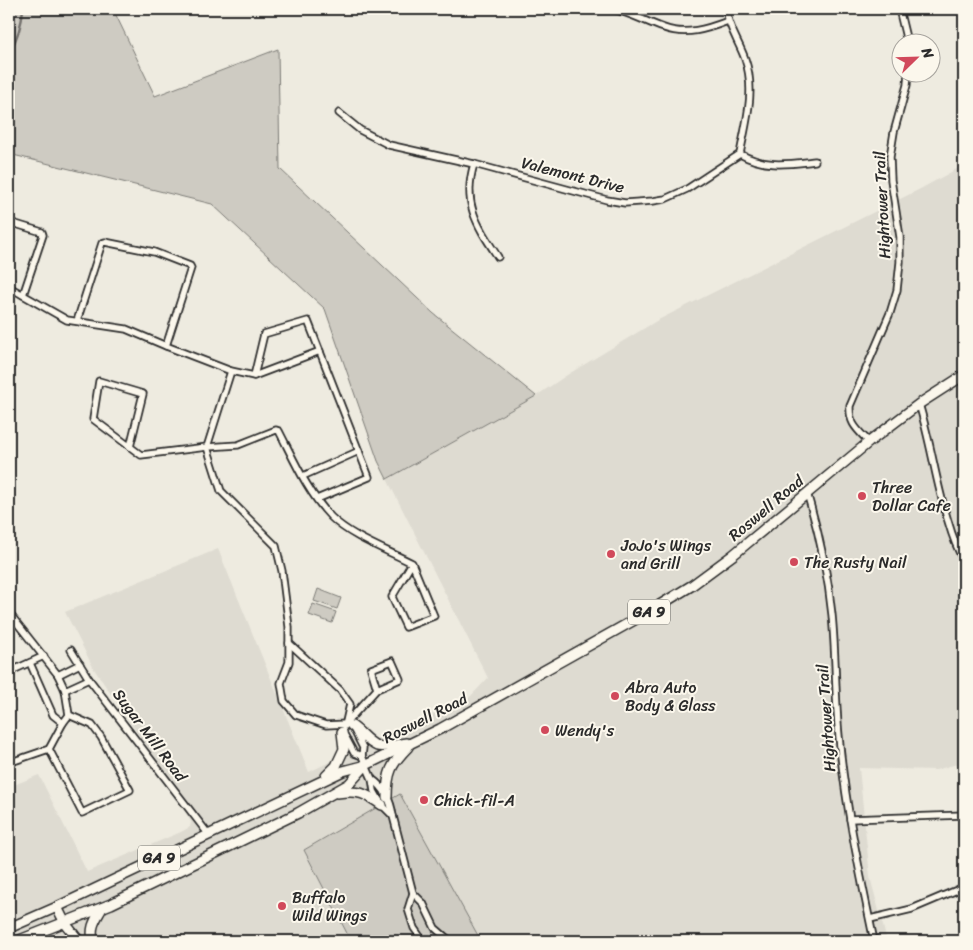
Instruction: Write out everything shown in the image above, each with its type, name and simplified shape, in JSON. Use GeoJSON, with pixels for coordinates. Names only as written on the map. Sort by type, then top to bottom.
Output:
{"type":"FeatureCollection","features":[{"type":"Feature","properties":{"kind":"main road","name":"Roswell Road"},"geometry":{"type":"LineString","coordinates":[[9,928],[57,908],[364,761],[413,742],[440,729],[645,614],[691,586],[738,551],[869,442],[919,404],[964,375]]}},
{"type":"Feature","properties":{"kind":"main road"},"geometry":{"type":"LineString","coordinates":[[322,781],[336,766],[344,749],[346,727],[359,730],[368,740],[378,746],[413,742]]}},
{"type":"Feature","properties":{"kind":"main road"},"geometry":{"type":"LineString","coordinates":[[332,794],[352,791],[362,792],[385,801],[390,770],[398,756],[413,742]]}},
{"type":"Feature","properties":{"kind":"main road","name":"Roswell Road"},"geometry":{"type":"LineString","coordinates":[[18,941],[102,908],[259,833],[348,784],[364,761]]}},
{"type":"Feature","properties":{"kind":"main road"},"geometry":{"type":"LineString","coordinates":[[57,908],[65,923],[79,941]]}},
{"type":"Feature","properties":{"kind":"main road"},"geometry":{"type":"LineString","coordinates":[[93,941],[91,932],[102,908]]}},
{"type":"Feature","properties":{"kind":"street"},"geometry":{"type":"LineString","coordinates":[[612,9],[676,31],[701,31],[728,21]]}},
{"type":"Feature","properties":{"kind":"street"},"geometry":{"type":"LineString","coordinates":[[726,9],[728,21],[745,58],[750,87],[750,105],[740,154],[768,164],[783,165],[815,161]]}},
{"type":"Feature","properties":{"kind":"street"},"geometry":{"type":"LineString","coordinates":[[899,9],[905,32]]}},
{"type":"Feature","properties":{"kind":"street","name":"Hightower Trail"},"geometry":{"type":"LineString","coordinates":[[869,442],[853,425],[849,416],[850,406],[890,314],[897,290],[900,237],[891,180],[890,157],[906,82]]}},
{"type":"Feature","properties":{"kind":"street","name":"Valemont Drive"},"geometry":{"type":"LineString","coordinates":[[339,114],[360,130],[389,145],[474,164],[607,200],[640,203],[665,199],[686,189],[740,154]]}},
{"type":"Feature","properties":{"kind":"street"},"geometry":{"type":"LineString","coordinates":[[474,164],[469,187],[472,210],[479,228],[498,257]]}},
{"type":"Feature","properties":{"kind":"street"},"geometry":{"type":"LineString","coordinates":[[9,222],[42,232],[43,235],[23,295]]}},
{"type":"Feature","properties":{"kind":"street"},"geometry":{"type":"LineString","coordinates":[[77,321],[102,243],[154,252],[191,268],[166,346]]}},
{"type":"Feature","properties":{"kind":"street"},"geometry":{"type":"LineString","coordinates":[[9,287],[67,320],[126,329],[231,371],[254,376],[320,352]]}},
{"type":"Feature","properties":{"kind":"street"},"geometry":{"type":"LineString","coordinates":[[254,376],[264,334],[308,320],[368,477],[317,499]]}},
{"type":"Feature","properties":{"kind":"street"},"geometry":{"type":"LineString","coordinates":[[231,371],[207,447],[221,491],[276,546],[282,571],[290,643],[289,662],[281,683],[284,701],[296,715],[326,725],[346,727],[363,748],[364,761],[372,779],[374,791],[385,801],[391,803],[413,893],[423,903],[435,928],[450,941]]}},
{"type":"Feature","properties":{"kind":"street"},"geometry":{"type":"LineString","coordinates":[[130,447],[143,394],[100,381],[98,382],[93,419],[130,447],[141,455],[238,445],[276,430],[279,431],[317,499],[332,517],[349,531],[412,563],[434,616],[406,627],[392,597],[412,563]]}},
{"type":"Feature","properties":{"kind":"street"},"geometry":{"type":"LineString","coordinates":[[919,404],[946,516],[964,561]]}},
{"type":"Feature","properties":{"kind":"street"},"geometry":{"type":"LineString","coordinates":[[303,476],[359,451]]}},
{"type":"Feature","properties":{"kind":"street","name":"Hightower Trail"},"geometry":{"type":"LineString","coordinates":[[807,493],[830,594],[839,735],[850,819],[874,941]]}},
{"type":"Feature","properties":{"kind":"street"},"geometry":{"type":"LineString","coordinates":[[9,613],[58,675],[66,690],[68,715],[49,749],[9,761]]}},
{"type":"Feature","properties":{"kind":"street"},"geometry":{"type":"LineString","coordinates":[[290,643],[340,690],[350,704],[346,727],[354,753],[364,761]]}},
{"type":"Feature","properties":{"kind":"street","name":"Sugar Mill Road"},"geometry":{"type":"LineString","coordinates":[[71,650],[89,679],[209,835]]}},
{"type":"Feature","properties":{"kind":"street"},"geometry":{"type":"LineString","coordinates":[[9,672],[44,656]]}},
{"type":"Feature","properties":{"kind":"street"},"geometry":{"type":"LineString","coordinates":[[346,727],[377,689],[400,679],[392,661],[371,669],[377,689]]}},
{"type":"Feature","properties":{"kind":"street"},"geometry":{"type":"LineString","coordinates":[[30,663],[53,715],[63,723]]}},
{"type":"Feature","properties":{"kind":"street"},"geometry":{"type":"LineString","coordinates":[[58,675],[80,664]]}},
{"type":"Feature","properties":{"kind":"street"},"geometry":{"type":"LineString","coordinates":[[66,690],[89,679]]}},
{"type":"Feature","properties":{"kind":"street"},"geometry":{"type":"LineString","coordinates":[[49,749],[82,813],[130,790],[102,737],[92,725],[68,715]]}},
{"type":"Feature","properties":{"kind":"street"},"geometry":{"type":"LineString","coordinates":[[372,779],[380,784],[385,801],[393,816]]}},
{"type":"Feature","properties":{"kind":"street"},"geometry":{"type":"LineString","coordinates":[[850,819],[964,815]]}},
{"type":"Feature","properties":{"kind":"street"},"geometry":{"type":"LineString","coordinates":[[870,919],[912,909],[964,887]]}},
{"type":"Feature","properties":{"kind":"street"},"geometry":{"type":"LineString","coordinates":[[413,893],[408,909],[414,928],[423,941]]}},
{"type":"Feature","properties":{"kind":"shaded area"},"geometry":{"type":"Polygon","coordinates":[[[9,9],[113,9],[155,96],[278,49],[280,169],[433,313],[536,396],[387,479],[378,461],[325,309],[212,204],[9,154],[9,9]]]}},
{"type":"Feature","properties":{"kind":"shaded area"},"geometry":{"type":"Polygon","coordinates":[[[964,165],[964,762],[936,770],[859,768],[870,877],[887,941],[481,941],[400,794],[304,850],[351,941],[9,941],[9,787],[39,775],[87,872],[181,832],[190,827],[191,822],[153,756],[94,669],[65,612],[218,549],[309,772],[381,737],[469,698],[488,678],[387,479],[536,396],[658,320],[922,188],[964,165]]]}},
{"type":"Feature","properties":{"kind":"shaded area"},"geometry":{"type":"Polygon","coordinates":[[[318,589],[341,598],[337,609],[314,601],[318,589]]]}},
{"type":"Feature","properties":{"kind":"shaded area"},"geometry":{"type":"Polygon","coordinates":[[[313,604],[336,612],[332,623],[309,615],[313,604]]]}},
{"type":"Feature","properties":{"kind":"shaded area"},"geometry":{"type":"Polygon","coordinates":[[[400,794],[481,941],[351,941],[304,850],[400,794]]]}},
{"type":"Feature","properties":{"kind":"waterway"},"geometry":{"type":"LineString","coordinates":[[9,53],[19,32],[23,9]]}},
{"type":"Feature","properties":{"kind":"place","name":"Three Dollar Cafe"},"geometry":{"type":"Point","coordinates":[862,496]}},
{"type":"Feature","properties":{"kind":"place","name":"JoJo's Wings and Grill"},"geometry":{"type":"Point","coordinates":[611,554]}},
{"type":"Feature","properties":{"kind":"place","name":"The Rusty Nail"},"geometry":{"type":"Point","coordinates":[794,562]}},
{"type":"Feature","properties":{"kind":"place","name":"Abra Auto Body & Glass"},"geometry":{"type":"Point","coordinates":[615,696]}},
{"type":"Feature","properties":{"kind":"place","name":"Wendy's"},"geometry":{"type":"Point","coordinates":[545,730]}},
{"type":"Feature","properties":{"kind":"place","name":"Chick-fil-A"},"geometry":{"type":"Point","coordinates":[424,800]}},
{"type":"Feature","properties":{"kind":"place","name":"Buffalo Wild Wings"},"geometry":{"type":"Point","coordinates":[282,906]}}]}
